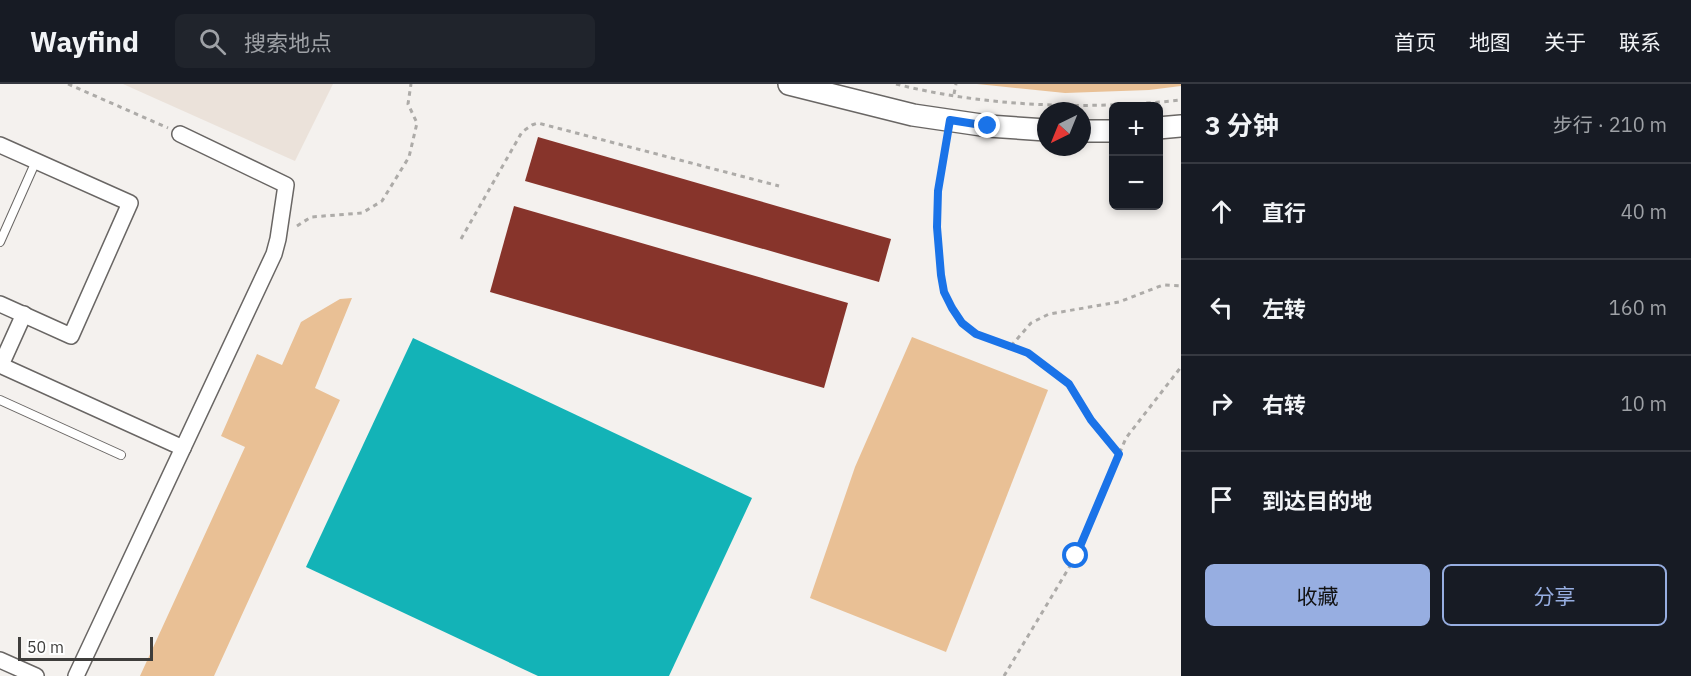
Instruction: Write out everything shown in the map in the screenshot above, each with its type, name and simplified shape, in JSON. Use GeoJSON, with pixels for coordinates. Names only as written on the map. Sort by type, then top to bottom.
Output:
{"type":"FeatureCollection","features":[{"type":"Feature","properties":{"kind":"street"},"geometry":{"type":"LineString","coordinates":[[789,84],[914,115],[988,126],[1037,129]]}},
{"type":"Feature","properties":{"kind":"street"},"geometry":{"type":"LineString","coordinates":[[1163,128],[1181,126]]}},
{"type":"Feature","properties":{"kind":"street"},"geometry":{"type":"LineString","coordinates":[[1091,131],[1109,131]]}},
{"type":"Feature","properties":{"kind":"street"},"geometry":{"type":"LineString","coordinates":[[76,676],[274,254],[278,239],[286,185],[180,134]]}},
{"type":"Feature","properties":{"kind":"street"},"geometry":{"type":"LineString","coordinates":[[0,145],[130,203],[71,336],[0,304]]}},
{"type":"Feature","properties":{"kind":"street"},"geometry":{"type":"LineString","coordinates":[[24,314],[1,365],[183,448]]}},
{"type":"Feature","properties":{"kind":"street"},"geometry":{"type":"LineString","coordinates":[[0,660],[36,676]]}},
{"type":"Feature","properties":{"kind":"lane"},"geometry":{"type":"LineString","coordinates":[[0,242],[36,161]]}},
{"type":"Feature","properties":{"kind":"lane"},"geometry":{"type":"LineString","coordinates":[[0,400],[121,455]]}},
{"type":"Feature","properties":{"kind":"path"},"geometry":{"type":"LineString","coordinates":[[68,84],[180,134]]}},
{"type":"Feature","properties":{"kind":"path"},"geometry":{"type":"LineString","coordinates":[[278,239],[311,216],[362,213],[382,201],[409,157],[417,123],[408,104],[411,84]]}},
{"type":"Feature","properties":{"kind":"path"},"geometry":{"type":"LineString","coordinates":[[896,84],[919,90],[991,101],[1066,106],[1140,105],[1181,100]]}},
{"type":"Feature","properties":{"kind":"path"},"geometry":{"type":"LineString","coordinates":[[954,94],[956,84]]}},
{"type":"Feature","properties":{"kind":"path"},"geometry":{"type":"LineString","coordinates":[[950,120],[938,191],[937,227],[944,292],[962,323],[976,334],[1028,353],[1069,384],[1091,420],[1119,454]]}},
{"type":"Feature","properties":{"kind":"path"},"geometry":{"type":"LineString","coordinates":[[461,239],[522,132],[538,123],[779,186]]}},
{"type":"Feature","properties":{"kind":"path"},"geometry":{"type":"LineString","coordinates":[[1011,347],[1030,322],[1048,314],[1119,302],[1163,285],[1181,286]]}},
{"type":"Feature","properties":{"kind":"path"},"geometry":{"type":"LineString","coordinates":[[1004,676],[1076,556],[1126,438],[1181,367]]}},
{"type":"Feature","properties":{"kind":"shaded area"},"geometry":{"type":"Polygon","coordinates":[[[123,84],[333,84],[295,161],[123,84]]]}},
{"type":"Feature","properties":{"kind":"shaded area"},"geometry":{"type":"Polygon","coordinates":[[[977,84],[1181,84],[1181,86],[1149,90],[1065,93],[977,84]]]}},
{"type":"Feature","properties":{"kind":"shaded area"},"geometry":{"type":"Polygon","coordinates":[[[352,298],[315,388],[340,400],[214,676],[140,676],[245,447],[221,436],[257,354],[282,365],[301,322],[340,299],[352,298]]]}},
{"type":"Feature","properties":{"kind":"shaded area"},"geometry":{"type":"Polygon","coordinates":[[[912,337],[1048,390],[946,652],[810,598],[855,467],[912,337]]]}},
{"type":"Feature","properties":{"kind":"water"},"geometry":{"type":"Polygon","coordinates":[[[413,338],[752,498],[669,676],[538,676],[306,567],[413,338]]]}},
{"type":"Feature","properties":{"kind":"building"},"geometry":{"type":"Polygon","coordinates":[[[538,137],[891,239],[879,282],[525,181],[538,137]]]}},
{"type":"Feature","properties":{"kind":"building"},"geometry":{"type":"Polygon","coordinates":[[[514,206],[848,303],[824,388],[490,292],[514,206]]]}},
{"type":"Feature","properties":{"kind":"route"},"geometry":{"type":"LineString","coordinates":[[988,126],[950,120],[938,191],[937,227],[944,292],[962,323],[976,334],[1028,353],[1069,384],[1091,420],[1119,454],[1076,556]]}}]}
